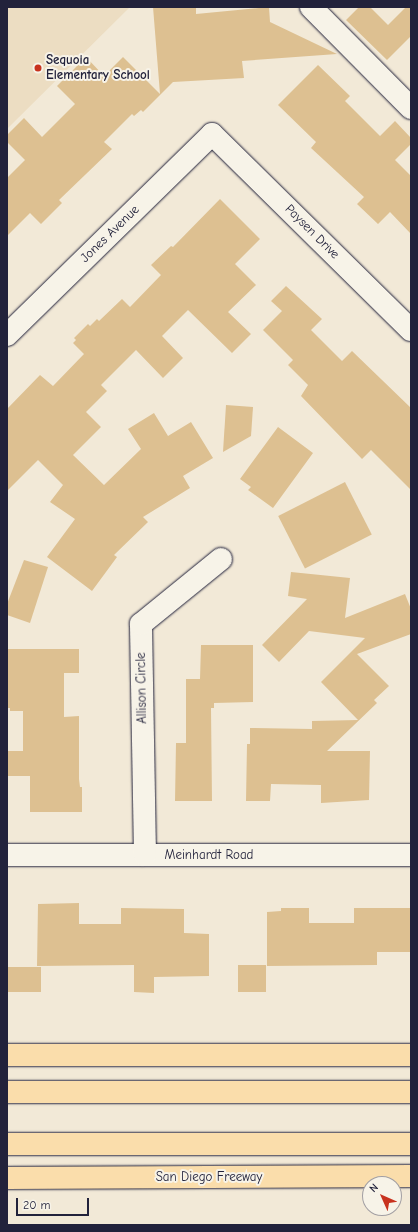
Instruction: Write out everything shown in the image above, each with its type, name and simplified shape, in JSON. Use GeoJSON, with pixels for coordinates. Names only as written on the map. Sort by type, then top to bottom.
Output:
{"type":"FeatureCollection","features":[{"type":"Feature","properties":{"kind":"highway"},"geometry":{"type":"LineString","coordinates":[[7,1055],[411,1055]]}},
{"type":"Feature","properties":{"kind":"highway"},"geometry":{"type":"LineString","coordinates":[[7,1092],[411,1092]]}},
{"type":"Feature","properties":{"kind":"highway"},"geometry":{"type":"LineString","coordinates":[[7,1144],[411,1144]]}},
{"type":"Feature","properties":{"kind":"highway","name":"San Diego Freeway"},"geometry":{"type":"LineString","coordinates":[[7,1178],[411,1176]]}},
{"type":"Feature","properties":{"kind":"street"},"geometry":{"type":"LineString","coordinates":[[311,7],[411,108]]}},
{"type":"Feature","properties":{"kind":"street","name":"Paysen Drive"},"geometry":{"type":"LineString","coordinates":[[212,134],[411,330]]}},
{"type":"Feature","properties":{"kind":"street","name":"Jones Avenue"},"geometry":{"type":"LineString","coordinates":[[7,335],[212,134]]}},
{"type":"Feature","properties":{"kind":"street","name":"Allison Circle"},"geometry":{"type":"LineString","coordinates":[[146,855],[141,624],[221,559]]}},
{"type":"Feature","properties":{"kind":"street","name":"Meinhardt Road"},"geometry":{"type":"LineString","coordinates":[[7,855],[411,855]]}},
{"type":"Feature","properties":{"kind":"shaded area","name":"Sequoia Elementary School"},"geometry":{"type":"Polygon","coordinates":[[[7,7],[130,7],[7,129],[7,7]]]}},
{"type":"Feature","properties":{"kind":"building"},"geometry":{"type":"Polygon","coordinates":[[[153,7],[196,7],[196,14],[269,7],[270,22],[337,54],[242,61],[244,78],[173,82],[143,112],[141,110],[134,116],[132,114],[104,142],[112,149],[59,200],[62,203],[41,224],[30,213],[7,236],[7,178],[25,160],[7,142],[7,135],[24,118],[42,137],[75,104],[57,86],[86,57],[104,76],[123,57],[160,94],[153,7]]]}},
{"type":"Feature","properties":{"kind":"building"},"geometry":{"type":"Polygon","coordinates":[[[359,7],[370,7],[388,25],[406,7],[411,7],[411,36],[387,60],[346,20],[359,7]]]}},
{"type":"Feature","properties":{"kind":"building"},"geometry":{"type":"Polygon","coordinates":[[[318,65],[350,96],[345,101],[380,136],[395,121],[411,138],[411,144],[395,160],[411,176],[411,234],[390,212],[378,224],[357,204],[364,197],[311,148],[316,142],[278,105],[318,65]]]}},
{"type":"Feature","properties":{"kind":"building"},"geometry":{"type":"Polygon","coordinates":[[[220,199],[260,239],[235,264],[256,285],[228,312],[251,334],[232,353],[188,310],[162,336],[183,358],[163,378],[136,350],[101,385],[107,391],[86,412],[101,427],[73,455],[104,485],[141,449],[128,429],[154,413],[168,436],[191,422],[213,458],[183,476],[190,488],[143,517],[148,522],[114,555],[117,557],[92,591],[47,557],[75,519],[50,502],[63,485],[38,460],[7,491],[7,409],[40,375],[53,386],[84,354],[73,343],[76,340],[74,338],[88,324],[90,326],[97,319],[99,321],[122,299],[130,307],[161,275],[151,265],[171,246],[173,247],[220,199]]]}},
{"type":"Feature","properties":{"kind":"building"},"geometry":{"type":"Polygon","coordinates":[[[286,286],[322,319],[311,330],[342,361],[352,351],[411,408],[411,490],[371,450],[362,459],[301,396],[308,385],[288,365],[293,360],[263,330],[282,311],[271,301],[286,286]]]}},
{"type":"Feature","properties":{"kind":"building"},"geometry":{"type":"Polygon","coordinates":[[[226,405],[253,407],[251,436],[223,452],[226,405]]]}},
{"type":"Feature","properties":{"kind":"building"},"geometry":{"type":"Polygon","coordinates":[[[278,427],[313,453],[273,508],[248,490],[251,487],[240,479],[278,427]]]}},
{"type":"Feature","properties":{"kind":"building"},"geometry":{"type":"Polygon","coordinates":[[[345,482],[372,535],[305,569],[278,516],[345,482]]]}},
{"type":"Feature","properties":{"kind":"building"},"geometry":{"type":"Polygon","coordinates":[[[24,560],[48,567],[30,623],[7,615],[7,604],[24,560]]]}},
{"type":"Feature","properties":{"kind":"building"},"geometry":{"type":"Polygon","coordinates":[[[291,572],[350,578],[345,618],[405,594],[411,609],[411,634],[357,654],[389,686],[374,700],[377,703],[327,751],[370,751],[369,800],[321,803],[321,785],[271,784],[270,801],[246,801],[247,744],[250,744],[250,728],[312,729],[312,721],[358,720],[321,682],[365,638],[309,631],[279,662],[262,645],[307,599],[288,596],[291,572]]]}},
{"type":"Feature","properties":{"kind":"building"},"geometry":{"type":"Polygon","coordinates":[[[201,645],[253,645],[253,702],[214,703],[214,708],[211,708],[212,801],[175,801],[176,743],[186,743],[186,679],[200,679],[201,645]]]}},
{"type":"Feature","properties":{"kind":"building"},"geometry":{"type":"Polygon","coordinates":[[[7,649],[79,649],[79,673],[64,673],[64,717],[79,716],[79,779],[80,787],[82,787],[82,812],[30,812],[30,776],[7,776],[7,751],[23,751],[23,711],[10,711],[10,708],[7,708],[7,649]]]}},
{"type":"Feature","properties":{"kind":"building"},"geometry":{"type":"Polygon","coordinates":[[[79,903],[79,924],[121,924],[121,908],[184,909],[184,933],[209,934],[209,976],[154,977],[154,993],[134,992],[134,965],[37,966],[38,904],[79,903]]]}},
{"type":"Feature","properties":{"kind":"building"},"geometry":{"type":"Polygon","coordinates":[[[281,908],[309,908],[309,923],[354,923],[354,908],[411,908],[411,952],[377,952],[377,965],[267,966],[267,912],[281,911],[281,908]]]}},
{"type":"Feature","properties":{"kind":"building"},"geometry":{"type":"Polygon","coordinates":[[[238,965],[266,965],[266,992],[238,992],[238,965]]]}},
{"type":"Feature","properties":{"kind":"building"},"geometry":{"type":"Polygon","coordinates":[[[7,967],[41,967],[41,992],[7,992],[7,967]]]}},
{"type":"Feature","properties":{"kind":"place","name":"Sequoia Elementary School"},"geometry":{"type":"Point","coordinates":[38,68]}}]}
